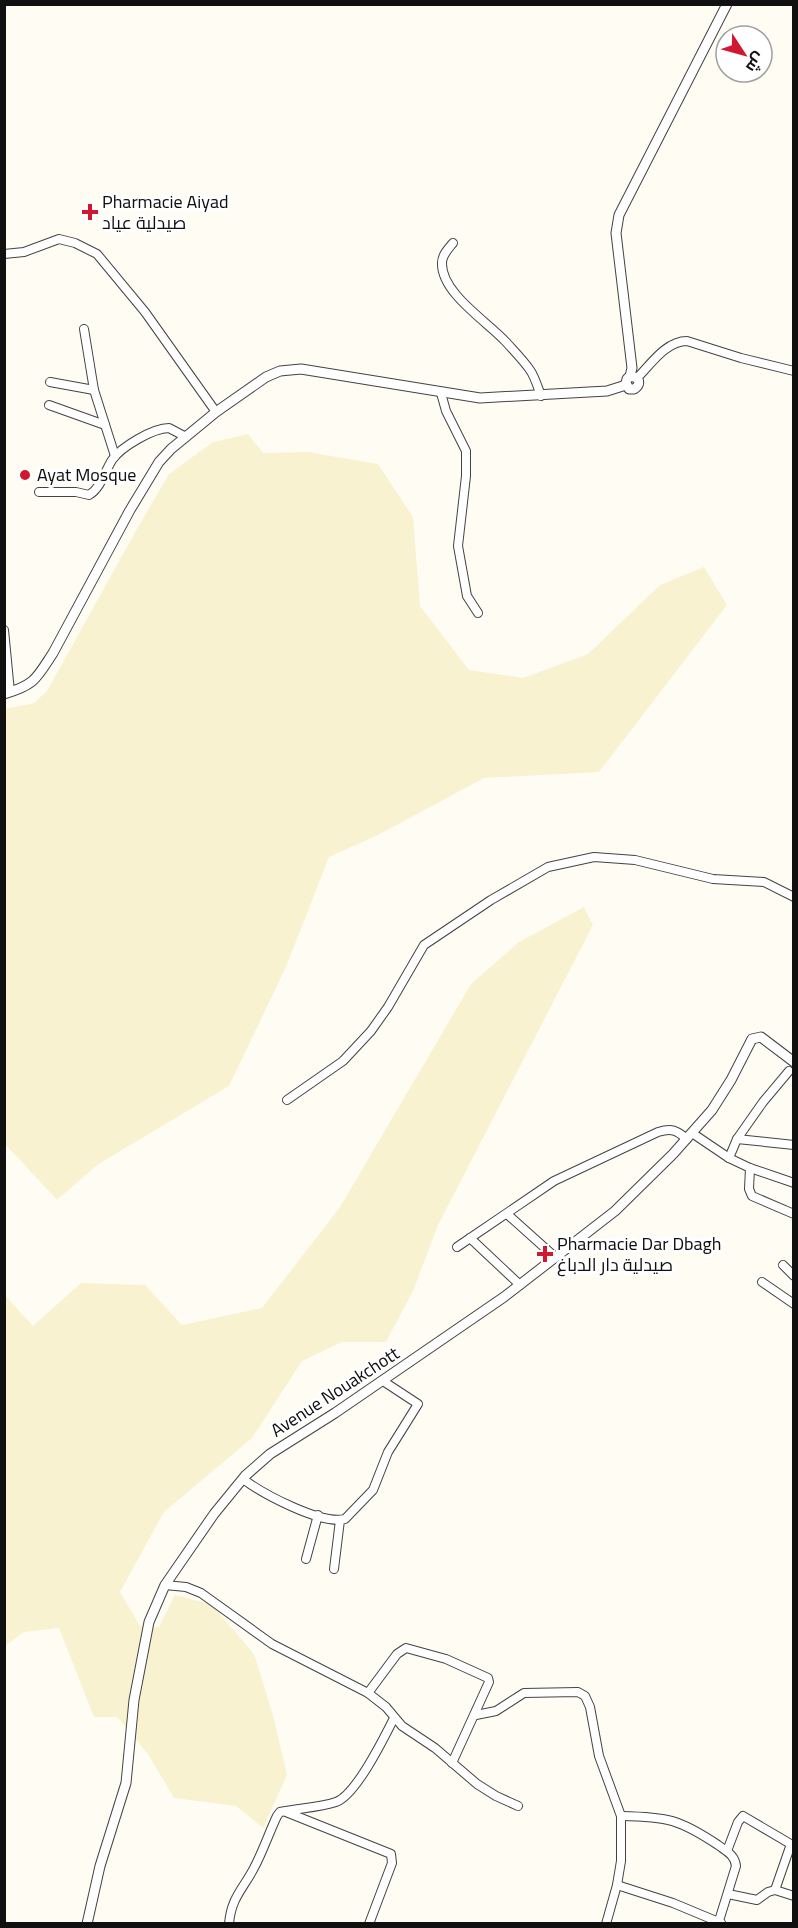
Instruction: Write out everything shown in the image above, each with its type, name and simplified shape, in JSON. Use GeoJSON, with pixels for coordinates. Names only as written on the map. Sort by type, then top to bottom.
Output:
{"type":"FeatureCollection","features":[{"type":"Feature","properties":{"kind":"street"},"geometry":{"type":"LineString","coordinates":[[631,380],[631,358],[616,233],[619,215],[727,4]]}},
{"type":"Feature","properties":{"kind":"street"},"geometry":{"type":"LineString","coordinates":[[4,254],[24,252],[59,239],[75,243],[97,254],[145,312],[216,412]]}},
{"type":"Feature","properties":{"kind":"street"},"geometry":{"type":"LineString","coordinates":[[453,243],[444,254],[442,262],[446,280],[451,289],[505,340],[531,371],[541,396]]}},
{"type":"Feature","properties":{"kind":"street"},"geometry":{"type":"LineString","coordinates":[[84,329],[94,390],[115,456]]}},
{"type":"Feature","properties":{"kind":"street"},"geometry":{"type":"LineString","coordinates":[[4,630],[7,693],[23,689],[40,673],[151,473],[171,449],[216,412],[280,371],[291,369],[316,371],[480,398],[541,396],[607,391],[631,380],[668,347],[680,341],[794,370]]}},
{"type":"Feature","properties":{"kind":"street"},"geometry":{"type":"LineString","coordinates":[[50,382],[94,390]]}},
{"type":"Feature","properties":{"kind":"street"},"geometry":{"type":"LineString","coordinates":[[441,393],[446,411],[466,451],[466,476],[458,546],[467,596],[478,613]]}},
{"type":"Feature","properties":{"kind":"street"},"geometry":{"type":"LineString","coordinates":[[49,405],[105,425]]}},
{"type":"Feature","properties":{"kind":"street"},"geometry":{"type":"LineString","coordinates":[[39,492],[76,492],[89,495],[97,488],[115,456],[137,441],[162,428],[169,428],[186,437]]}},
{"type":"Feature","properties":{"kind":"street"},"geometry":{"type":"LineString","coordinates":[[287,1100],[343,1061],[372,1030],[424,945],[478,908],[548,867],[594,857],[635,861],[713,879],[768,883],[794,897]]}},
{"type":"Feature","properties":{"kind":"street","name":"Avenue Nouakchott"},"geometry":{"type":"LineString","coordinates":[[87,1923],[100,1866],[126,1783],[134,1700],[149,1622],[165,1586],[214,1514],[243,1479],[270,1454],[383,1380],[520,1285],[615,1211],[689,1136],[723,1095],[752,1039],[761,1037],[767,1040],[793,1062]]}},
{"type":"Feature","properties":{"kind":"street"},"geometry":{"type":"LineString","coordinates":[[729,1158],[737,1138],[763,1102],[791,1074],[793,1062]]}},
{"type":"Feature","properties":{"kind":"street"},"geometry":{"type":"LineString","coordinates":[[457,1247],[554,1181],[668,1129],[689,1136],[750,1168],[794,1182]]}},
{"type":"Feature","properties":{"kind":"street"},"geometry":{"type":"LineString","coordinates":[[737,1138],[794,1145]]}},
{"type":"Feature","properties":{"kind":"street"},"geometry":{"type":"LineString","coordinates":[[750,1168],[749,1189],[752,1196],[794,1214]]}},
{"type":"Feature","properties":{"kind":"street"},"geometry":{"type":"LineString","coordinates":[[507,1214],[555,1257]]}},
{"type":"Feature","properties":{"kind":"street"},"geometry":{"type":"LineString","coordinates":[[470,1238],[520,1285]]}},
{"type":"Feature","properties":{"kind":"street"},"geometry":{"type":"LineString","coordinates":[[783,1265],[794,1276]]}},
{"type":"Feature","properties":{"kind":"street"},"geometry":{"type":"LineString","coordinates":[[762,1282],[794,1304]]}},
{"type":"Feature","properties":{"kind":"street"},"geometry":{"type":"LineString","coordinates":[[243,1479],[274,1499],[318,1515],[345,1519],[370,1495],[388,1452],[417,1407],[417,1402],[383,1380]]}},
{"type":"Feature","properties":{"kind":"street"},"geometry":{"type":"LineString","coordinates":[[306,1559],[318,1515]]}},
{"type":"Feature","properties":{"kind":"street"},"geometry":{"type":"LineString","coordinates":[[334,1569],[340,1520]]}},
{"type":"Feature","properties":{"kind":"street"},"geometry":{"type":"LineString","coordinates":[[165,1586],[186,1587],[201,1593],[272,1644],[368,1693],[386,1707],[402,1726],[435,1748],[477,1784],[518,1806]]}},
{"type":"Feature","properties":{"kind":"street"},"geometry":{"type":"LineString","coordinates":[[368,1693],[403,1648],[446,1659],[488,1677],[489,1682],[476,1715],[452,1763]]}},
{"type":"Feature","properties":{"kind":"street"},"geometry":{"type":"LineString","coordinates":[[476,1715],[496,1711],[524,1693],[582,1693],[585,1695],[590,1707],[598,1756],[621,1816],[621,1861],[606,1923]]}},
{"type":"Feature","properties":{"kind":"street"},"geometry":{"type":"LineString","coordinates":[[229,1923],[230,1910],[237,1894],[254,1868],[278,1816],[285,1811],[336,1802],[348,1794],[394,1718]]}},
{"type":"Feature","properties":{"kind":"street"},"geometry":{"type":"LineString","coordinates":[[285,1811],[391,1854],[392,1863],[369,1923]]}},
{"type":"Feature","properties":{"kind":"street"},"geometry":{"type":"LineString","coordinates":[[617,1885],[673,1903],[720,1923],[736,1866],[736,1861],[727,1851],[692,1827],[671,1819],[621,1816]]}},
{"type":"Feature","properties":{"kind":"street"},"geometry":{"type":"LineString","coordinates":[[727,1851],[738,1822],[743,1816],[792,1845],[775,1890]]}},
{"type":"Feature","properties":{"kind":"street"},"geometry":{"type":"LineString","coordinates":[[728,1894],[757,1900],[775,1890],[794,1896]]}},
{"type":"Feature","properties":{"kind":"shaded area"},"geometry":{"type":"Polygon","coordinates":[[[248,434],[263,453],[308,452],[378,464],[413,517],[420,606],[469,670],[523,678],[588,654],[660,585],[704,567],[727,605],[599,772],[484,778],[378,835],[329,857],[286,967],[229,1086],[97,1165],[57,1200],[5,1144],[5,709],[34,703],[47,691],[169,474],[213,442],[248,434]]]}},
{"type":"Feature","properties":{"kind":"shaded area"},"geometry":{"type":"Polygon","coordinates":[[[584,907],[593,925],[438,1225],[413,1291],[386,1342],[342,1342],[302,1361],[252,1438],[164,1512],[120,1592],[140,1626],[159,1627],[175,1595],[211,1604],[254,1654],[273,1715],[287,1775],[263,1828],[236,1806],[174,1798],[148,1754],[117,1717],[94,1717],[59,1628],[24,1632],[5,1646],[4,1294],[33,1326],[81,1283],[145,1285],[182,1325],[262,1308],[340,1207],[471,984],[519,942],[584,907]]]}},
{"type":"Feature","properties":{"kind":"place","name":"Pharmacie Aiyad صيدلية عياد"},"geometry":{"type":"Point","coordinates":[90,212]}},
{"type":"Feature","properties":{"kind":"place","name":"Ayat Mosque"},"geometry":{"type":"Point","coordinates":[25,475]}},
{"type":"Feature","properties":{"kind":"place","name":"Pharmacie Dar Dbagh صيدلية دار الدباغ"},"geometry":{"type":"Point","coordinates":[545,1254]}}]}
